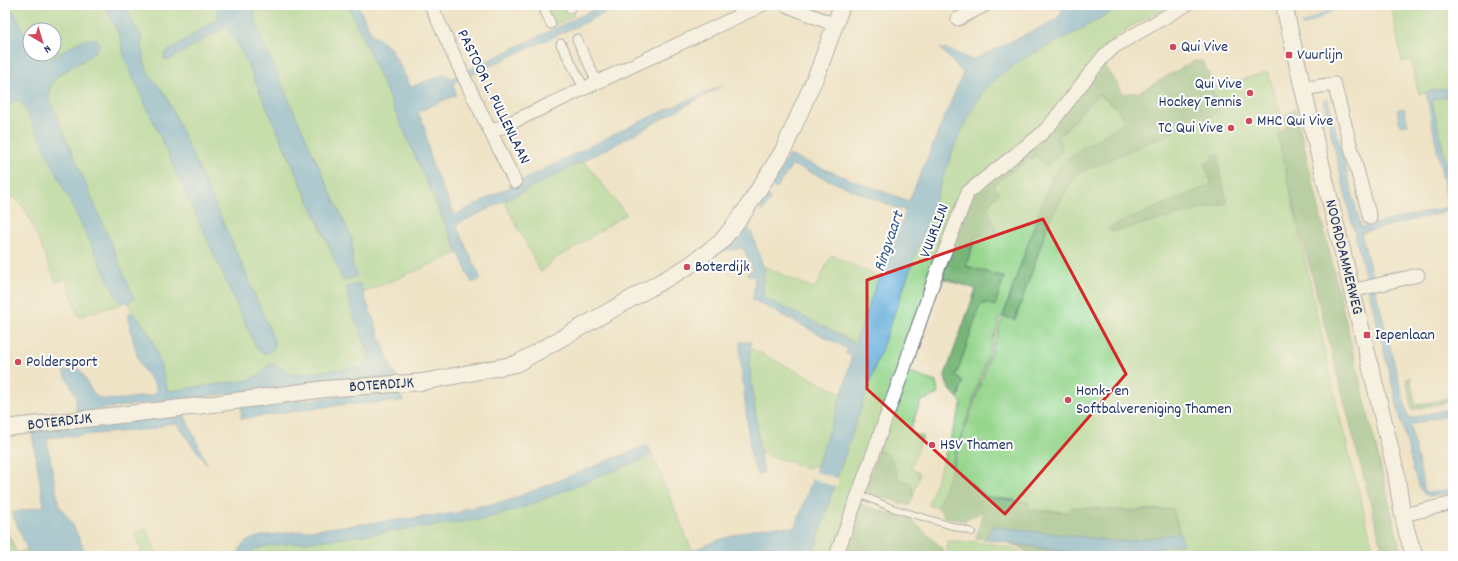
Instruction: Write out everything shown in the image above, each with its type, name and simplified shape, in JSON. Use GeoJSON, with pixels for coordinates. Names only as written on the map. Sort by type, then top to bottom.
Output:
{"type":"FeatureCollection","features":[{"type":"Feature","properties":{"kind":"street","name":"PASTOOR L. PULLENLAAN"},"geometry":{"type":"LineString","coordinates":[[431,5],[515,182]]}},
{"type":"Feature","properties":{"kind":"street"},"geometry":{"type":"LineString","coordinates":[[542,5],[551,24]]}},
{"type":"Feature","properties":{"kind":"street"},"geometry":{"type":"LineString","coordinates":[[491,132],[762,5]]}},
{"type":"Feature","properties":{"kind":"street"},"geometry":{"type":"LineString","coordinates":[[786,5],[835,26]]}},
{"type":"Feature","properties":{"kind":"street","name":"BOTERDIJK"},"geometry":{"type":"LineString","coordinates":[[5,428],[190,407],[325,389],[423,382],[516,364],[687,267],[721,242],[745,211],[782,151],[819,69],[842,5]]}},
{"type":"Feature","properties":{"kind":"street"},"geometry":{"type":"LineString","coordinates":[[958,19],[985,5]]}},
{"type":"Feature","properties":{"kind":"street","name":"VUURLIJN"},"geometry":{"type":"LineString","coordinates":[[836,556],[904,368],[936,274],[968,192],[1040,135],[1102,58],[1115,46],[1186,5]]}},
{"type":"Feature","properties":{"kind":"street","name":"NOORDDAMMERWEG"},"geometry":{"type":"LineString","coordinates":[[1284,5],[1303,89],[1357,290],[1396,472],[1408,514],[1420,544],[1419,556]]}},
{"type":"Feature","properties":{"kind":"street"},"geometry":{"type":"LineString","coordinates":[[578,39],[597,82]]}},
{"type":"Feature","properties":{"kind":"street"},"geometry":{"type":"LineString","coordinates":[[561,44],[584,88]]}},
{"type":"Feature","properties":{"kind":"street"},"geometry":{"type":"LineString","coordinates":[[1303,89],[1334,84],[1370,218]]}},
{"type":"Feature","properties":{"kind":"street"},"geometry":{"type":"LineString","coordinates":[[1357,290],[1418,275]]}},
{"type":"Feature","properties":{"kind":"street"},"geometry":{"type":"LineString","coordinates":[[1408,514],[1453,503]]}},
{"type":"Feature","properties":{"kind":"street","name":"NOORDDAMMERWEG"},"geometry":{"type":"LineString","coordinates":[[1408,514],[1411,547],[1415,556]]}},
{"type":"Feature","properties":{"kind":"lane"},"geometry":{"type":"LineString","coordinates":[[858,494],[892,508],[972,532]]}},
{"type":"Feature","properties":{"kind":"highlighted area"},"geometry":{"type":"Polygon","coordinates":[[[1043,219],[1126,374],[1005,514],[867,389],[867,280],[1043,219]]]}},
{"type":"Feature","properties":{"kind":"green space"},"geometry":{"type":"Polygon","coordinates":[[[10,5],[104,5],[120,36],[125,59],[256,347],[262,353],[267,353],[274,348],[274,340],[166,96],[149,74],[144,62],[141,35],[134,25],[125,5],[217,5],[218,18],[164,54],[169,60],[225,27],[232,35],[242,52],[344,281],[357,276],[352,264],[352,239],[260,36],[254,15],[254,5],[348,5],[458,253],[363,293],[360,284],[346,287],[355,320],[369,352],[366,364],[361,367],[290,375],[269,365],[261,374],[249,380],[170,391],[167,390],[151,337],[139,319],[132,313],[128,302],[132,301],[134,298],[49,98],[50,87],[57,77],[91,54],[78,42],[62,52],[62,22],[22,22],[22,28],[10,5]]]}},
{"type":"Feature","properties":{"kind":"green space"},"geometry":{"type":"Polygon","coordinates":[[[544,5],[565,6],[574,16],[553,25],[544,5]]]}},
{"type":"Feature","properties":{"kind":"green space"},"geometry":{"type":"Polygon","coordinates":[[[1123,5],[1171,5],[1130,27],[1113,39],[1046,120],[1029,137],[974,182],[832,556],[813,556],[832,492],[876,364],[953,150],[964,125],[984,89],[1004,72],[1026,57],[1078,31],[1123,5]]]}},
{"type":"Feature","properties":{"kind":"green space"},"geometry":{"type":"Polygon","coordinates":[[[1391,5],[1453,5],[1453,87],[1419,94],[1411,60],[1402,62],[1391,5]]]}},
{"type":"Feature","properties":{"kind":"green space"},"geometry":{"type":"Polygon","coordinates":[[[5,49],[11,63],[11,72],[5,86],[5,49]]]}},
{"type":"Feature","properties":{"kind":"green space"},"geometry":{"type":"Polygon","coordinates":[[[1194,61],[1202,61],[1209,73],[1211,89],[1221,107],[1215,114],[1076,174],[1050,219],[1015,320],[1003,316],[1043,200],[1054,174],[1067,159],[1125,122],[1118,109],[1098,94],[1058,138],[1062,150],[1047,166],[1035,155],[993,185],[999,193],[987,206],[998,235],[975,236],[966,266],[1004,277],[995,306],[984,303],[980,306],[956,376],[963,381],[958,398],[949,388],[945,375],[976,289],[941,278],[972,196],[1103,64],[1124,94],[1138,93],[1194,61]]]}},
{"type":"Feature","properties":{"kind":"green space"},"geometry":{"type":"Polygon","coordinates":[[[1268,72],[1282,119],[1278,135],[1335,398],[1375,556],[1143,556],[1142,551],[1183,544],[1173,509],[1068,512],[1029,510],[1028,502],[987,497],[953,469],[938,507],[930,506],[929,503],[962,403],[958,398],[963,381],[956,376],[980,306],[987,303],[1004,277],[966,266],[993,185],[1035,155],[1047,166],[1062,150],[1058,138],[1098,94],[1118,109],[1126,123],[1084,147],[1068,159],[1054,174],[1043,200],[1003,316],[1015,320],[1050,219],[1075,174],[1221,107],[1211,89],[1268,72]],[[1001,316],[951,467],[952,468],[1003,317],[1001,316]]]}},
{"type":"Feature","properties":{"kind":"green space"},"geometry":{"type":"Polygon","coordinates":[[[1453,95],[1453,193],[1432,102],[1435,99],[1453,95]]]}},
{"type":"Feature","properties":{"kind":"green space"},"geometry":{"type":"Polygon","coordinates":[[[18,100],[23,104],[29,113],[121,304],[79,317],[66,279],[56,282],[26,210],[15,198],[5,196],[5,112],[13,102],[18,100]]]}},
{"type":"Feature","properties":{"kind":"green space"},"geometry":{"type":"Polygon","coordinates":[[[1295,108],[1402,556],[1384,556],[1291,194],[1278,135],[1288,124],[1282,119],[1295,108]]]}},
{"type":"Feature","properties":{"kind":"green space"},"geometry":{"type":"Polygon","coordinates":[[[1214,154],[1220,155],[1218,163],[1227,203],[1111,232],[1108,228],[1212,184],[1204,164],[1212,160],[1214,154]]]}},
{"type":"Feature","properties":{"kind":"green space"},"geometry":{"type":"Polygon","coordinates":[[[584,161],[626,214],[571,250],[557,257],[542,272],[540,271],[504,201],[584,161]]]}},
{"type":"Feature","properties":{"kind":"green space"},"geometry":{"type":"Polygon","coordinates":[[[831,255],[879,277],[855,343],[763,297],[763,266],[815,289],[831,255]]]}},
{"type":"Feature","properties":{"kind":"green space"},"geometry":{"type":"Polygon","coordinates":[[[750,348],[842,394],[817,465],[808,468],[761,453],[749,362],[750,348]]]}},
{"type":"Feature","properties":{"kind":"green space"},"geometry":{"type":"Polygon","coordinates":[[[907,372],[936,382],[938,394],[921,401],[909,432],[923,436],[911,469],[920,473],[913,497],[911,483],[899,479],[889,455],[878,450],[907,372]]]}},
{"type":"Feature","properties":{"kind":"green space"},"geometry":{"type":"Polygon","coordinates":[[[1410,377],[1416,405],[1453,397],[1453,401],[1412,410],[1406,378],[1410,377]]]}},
{"type":"Feature","properties":{"kind":"green space"},"geometry":{"type":"Polygon","coordinates":[[[878,450],[889,455],[899,479],[911,483],[913,497],[909,506],[865,491],[878,450]]]}},
{"type":"Feature","properties":{"kind":"green space"},"geometry":{"type":"Polygon","coordinates":[[[652,453],[692,551],[678,556],[253,556],[253,550],[266,546],[382,532],[522,508],[647,457],[652,453]]]}},
{"type":"Feature","properties":{"kind":"green space"},"geometry":{"type":"Polygon","coordinates":[[[952,468],[987,497],[1028,502],[1029,510],[1068,512],[1072,507],[1135,511],[1173,509],[1180,533],[1130,541],[1113,541],[994,526],[985,539],[976,538],[983,511],[964,521],[945,517],[938,507],[952,468]]]}},
{"type":"Feature","properties":{"kind":"green space"},"geometry":{"type":"Polygon","coordinates":[[[859,504],[912,520],[943,549],[944,556],[841,556],[859,504]]]}},
{"type":"Feature","properties":{"kind":"green space"},"geometry":{"type":"Polygon","coordinates":[[[5,527],[17,553],[27,549],[30,556],[5,556],[5,527]]]}},
{"type":"Feature","properties":{"kind":"green space"},"geometry":{"type":"Polygon","coordinates":[[[146,528],[158,556],[134,556],[142,552],[135,533],[146,528]]]}},
{"type":"Feature","properties":{"kind":"green space"},"geometry":{"type":"Polygon","coordinates":[[[947,541],[988,543],[1018,551],[1028,556],[948,556],[947,541]]]}},
{"type":"Feature","properties":{"kind":"green space"},"geometry":{"type":"Polygon","coordinates":[[[1010,544],[1083,556],[1033,556],[1017,546],[1010,544]]]}},
{"type":"Feature","properties":{"kind":"green space"},"geometry":{"type":"Polygon","coordinates":[[[743,548],[751,549],[757,553],[758,556],[721,556],[743,548]]]}},
{"type":"Feature","properties":{"kind":"water"},"geometry":{"type":"Polygon","coordinates":[[[5,5],[10,5],[22,28],[22,62],[62,62],[62,53],[75,44],[88,39],[96,39],[99,44],[90,56],[61,73],[55,79],[50,87],[49,98],[134,298],[132,301],[121,304],[116,296],[23,104],[18,100],[12,102],[5,112],[5,86],[12,72],[11,64],[5,49],[5,5]]]}},
{"type":"Feature","properties":{"kind":"water"},"geometry":{"type":"Polygon","coordinates":[[[104,5],[125,5],[134,25],[141,35],[144,62],[149,74],[166,96],[274,340],[274,348],[267,353],[262,353],[256,347],[125,59],[120,36],[104,5]]]}},
{"type":"Feature","properties":{"kind":"water"},"geometry":{"type":"Polygon","coordinates":[[[217,5],[254,5],[254,15],[260,36],[352,239],[352,264],[357,276],[343,281],[325,236],[242,52],[232,35],[225,27],[169,60],[164,59],[164,54],[218,18],[217,5]]]}},
{"type":"Feature","properties":{"kind":"water"},"geometry":{"type":"Polygon","coordinates":[[[348,5],[358,5],[372,35],[391,49],[411,87],[444,74],[452,78],[603,5],[623,5],[453,83],[456,95],[418,112],[424,125],[432,165],[455,215],[622,131],[690,99],[724,85],[609,148],[456,225],[481,279],[472,283],[348,5]]]}},
{"type":"Feature","properties":{"kind":"water"},"geometry":{"type":"Polygon","coordinates":[[[1062,5],[1123,5],[1078,31],[1026,57],[1004,72],[984,89],[964,125],[953,150],[876,364],[832,492],[813,556],[758,556],[757,553],[752,550],[743,549],[717,557],[678,556],[735,534],[750,530],[780,527],[794,528],[796,526],[842,395],[852,355],[846,354],[848,349],[753,300],[755,277],[748,275],[747,273],[753,270],[743,248],[721,252],[743,226],[751,231],[764,269],[764,298],[855,343],[879,277],[882,276],[905,210],[899,209],[792,165],[776,189],[771,186],[789,155],[909,201],[963,73],[940,48],[955,52],[972,60],[1057,18],[1062,10],[1062,5]]]}},
{"type":"Feature","properties":{"kind":"water"},"geometry":{"type":"Polygon","coordinates":[[[1453,87],[1453,95],[1435,99],[1432,102],[1453,193],[1453,225],[1449,211],[1361,233],[1408,417],[1411,418],[1453,408],[1453,414],[1410,425],[1425,491],[1428,493],[1453,488],[1453,492],[1429,496],[1425,495],[1419,487],[1413,469],[1323,100],[1328,99],[1361,227],[1448,207],[1426,92],[1453,87]]]}},
{"type":"Feature","properties":{"kind":"water"},"geometry":{"type":"Polygon","coordinates":[[[1404,108],[1408,125],[1400,126],[1397,110],[1404,108]]]}},
{"type":"Feature","properties":{"kind":"water"},"geometry":{"type":"Polygon","coordinates":[[[766,196],[771,198],[763,212],[758,208],[766,196]]]}},
{"type":"Feature","properties":{"kind":"water"},"geometry":{"type":"Polygon","coordinates":[[[360,284],[390,364],[396,376],[403,401],[339,405],[241,419],[241,406],[382,392],[291,386],[76,412],[76,396],[63,371],[78,369],[81,371],[93,392],[102,399],[133,398],[153,395],[157,391],[153,382],[143,370],[138,357],[128,314],[132,313],[140,320],[151,338],[159,359],[167,390],[170,391],[249,380],[261,374],[269,365],[274,364],[290,375],[361,367],[366,364],[369,352],[355,320],[346,287],[360,284]]]}},
{"type":"Feature","properties":{"kind":"water"},"geometry":{"type":"Polygon","coordinates":[[[740,342],[751,342],[749,362],[759,448],[764,472],[758,476],[751,458],[740,357],[740,342]]]}},
{"type":"Feature","properties":{"kind":"water"},"geometry":{"type":"Polygon","coordinates":[[[184,414],[207,464],[193,447],[178,424],[169,423],[154,429],[48,438],[47,441],[59,505],[73,525],[87,556],[30,556],[12,513],[44,506],[32,435],[34,431],[184,414]]]}},
{"type":"Feature","properties":{"kind":"water"},"geometry":{"type":"Polygon","coordinates":[[[648,446],[652,453],[647,457],[522,508],[484,519],[333,539],[266,546],[253,550],[253,556],[239,556],[239,551],[244,543],[267,535],[458,513],[465,509],[507,501],[648,446]]]}},
{"type":"Feature","properties":{"kind":"water"},"geometry":{"type":"Polygon","coordinates":[[[993,526],[1113,541],[1130,541],[1180,533],[1183,544],[1142,551],[1143,556],[1093,556],[985,539],[993,526]]]}},
{"type":"Feature","properties":{"kind":"pier"},"geometry":{"type":"Polygon","coordinates":[[[813,471],[839,479],[836,487],[811,478],[813,471]]]}},
{"type":"Feature","properties":{"kind":"waterway"},"geometry":{"type":"LineString","coordinates":[[1303,25],[1341,5]]}},
{"type":"Feature","properties":{"kind":"place","name":"Qui Vive"},"geometry":{"type":"Point","coordinates":[1173,47]}},
{"type":"Feature","properties":{"kind":"place","name":"Vuurlijn"},"geometry":{"type":"Point","coordinates":[1289,55]}},
{"type":"Feature","properties":{"kind":"place","name":"Qui Vive Hockey Tennis"},"geometry":{"type":"Point","coordinates":[1250,93]}},
{"type":"Feature","properties":{"kind":"place","name":"MHC Qui Vive"},"geometry":{"type":"Point","coordinates":[1249,121]}},
{"type":"Feature","properties":{"kind":"place","name":"TC Qui Vive"},"geometry":{"type":"Point","coordinates":[1231,128]}},
{"type":"Feature","properties":{"kind":"place","name":"Boterdijk"},"geometry":{"type":"Point","coordinates":[687,267]}},
{"type":"Feature","properties":{"kind":"place","name":"Iepenlaan"},"geometry":{"type":"Point","coordinates":[1367,335]}},
{"type":"Feature","properties":{"kind":"place","name":"Poldersport"},"geometry":{"type":"Point","coordinates":[18,362]}},
{"type":"Feature","properties":{"kind":"place","name":"Honk- en Softbalvereniging Thamen"},"geometry":{"type":"Point","coordinates":[1068,400]}},
{"type":"Feature","properties":{"kind":"place","name":"HSV Thamen"},"geometry":{"type":"Point","coordinates":[932,445]}},
{"type":"Feature","properties":{"kind":"water label","name":"Ringvaart"},"geometry":{"type":"Point","coordinates":[890,242]}}]}
